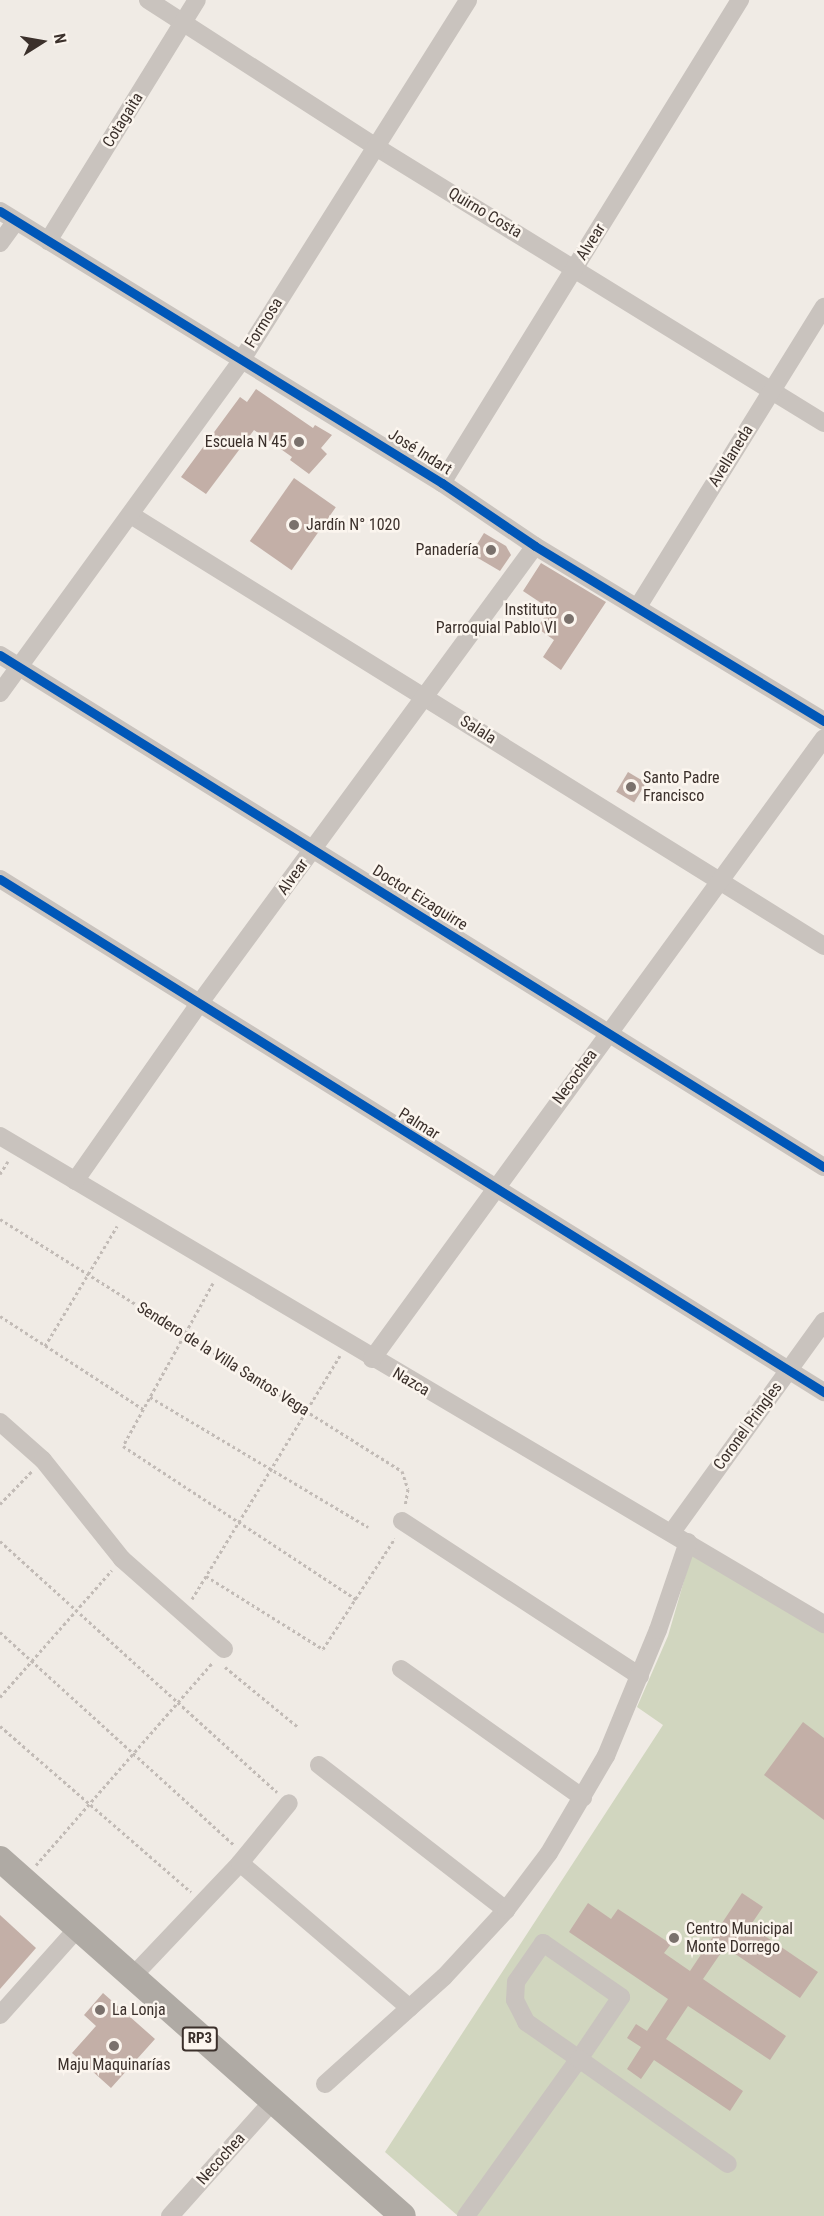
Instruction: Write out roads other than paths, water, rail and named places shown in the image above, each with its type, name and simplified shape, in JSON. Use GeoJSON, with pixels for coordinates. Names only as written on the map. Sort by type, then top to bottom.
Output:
{"type":"FeatureCollection","features":[{"type":"Feature","properties":{"kind":"highway","name":"RP3"},"geometry":{"type":"LineString","coordinates":[[0,1859],[403,2216]]}},
{"type":"Feature","properties":{"kind":"street","name":"Quirno Costa"},"geometry":{"type":"LineString","coordinates":[[148,0],[376,147],[575,267],[824,423]]}},
{"type":"Feature","properties":{"kind":"street","name":"Cotagaita"},"geometry":{"type":"LineString","coordinates":[[48,241],[197,0]]}},
{"type":"Feature","properties":{"kind":"street","name":"Formosa"},"geometry":{"type":"LineString","coordinates":[[0,693],[241,361],[468,0]]}},
{"type":"Feature","properties":{"kind":"street","name":"Alvear"},"geometry":{"type":"LineString","coordinates":[[442,483],[740,0]]}},
{"type":"Feature","properties":{"kind":"street","name":"José Indart"},"geometry":{"type":"LineString","coordinates":[[0,210],[241,361],[442,483],[536,546],[639,605],[824,720]]}},
{"type":"Feature","properties":{"kind":"street"},"geometry":{"type":"LineString","coordinates":[[0,243],[16,221]]}},
{"type":"Feature","properties":{"kind":"street","name":"Avellaneda"},"geometry":{"type":"LineString","coordinates":[[639,605],[824,307]]}},
{"type":"Feature","properties":{"kind":"street","name":"Salala"},"geometry":{"type":"LineString","coordinates":[[130,515],[824,946]]}},
{"type":"Feature","properties":{"kind":"street","name":"Alvear"},"geometry":{"type":"LineString","coordinates":[[75,1181],[199,1004],[536,546]]}},
{"type":"Feature","properties":{"kind":"street","name":"Doctor Eizaguirre"},"geometry":{"type":"LineString","coordinates":[[0,655],[824,1167]]}},
{"type":"Feature","properties":{"kind":"street","name":"Necochea"},"geometry":{"type":"LineString","coordinates":[[372,1359],[493,1189],[721,882],[824,738]]}},
{"type":"Feature","properties":{"kind":"street","name":"Palmar"},"geometry":{"type":"LineString","coordinates":[[0,879],[493,1189],[824,1392]]}},
{"type":"Feature","properties":{"kind":"street","name":"Nazca"},"geometry":{"type":"LineString","coordinates":[[0,1136],[372,1359],[680,1537],[824,1624]]}},
{"type":"Feature","properties":{"kind":"street","name":"Coronel Pringles"},"geometry":{"type":"LineString","coordinates":[[325,2084],[410,2008],[506,1910],[583,1798],[606,1756],[640,1676],[680,1537],[788,1370],[824,1322]]}},
{"type":"Feature","properties":{"kind":"street"},"geometry":{"type":"LineString","coordinates":[[0,1422],[43,1460],[122,1559],[224,1649]]}},
{"type":"Feature","properties":{"kind":"street"},"geometry":{"type":"LineString","coordinates":[[402,1521],[640,1676]]}},
{"type":"Feature","properties":{"kind":"street"},"geometry":{"type":"LineString","coordinates":[[401,1669],[583,1798]]}},
{"type":"Feature","properties":{"kind":"street"},"geometry":{"type":"LineString","coordinates":[[319,1765],[506,1910]]}},
{"type":"Feature","properties":{"kind":"street"},"geometry":{"type":"LineString","coordinates":[[132,1978],[243,1859],[289,1803]]}},
{"type":"Feature","properties":{"kind":"street"},"geometry":{"type":"LineString","coordinates":[[243,1859],[410,2008]]}},
{"type":"Feature","properties":{"kind":"street"},"geometry":{"type":"LineString","coordinates":[[0,2015],[77,1929]]}},
{"type":"Feature","properties":{"kind":"street"},"geometry":{"type":"LineString","coordinates":[[466,2216],[579,2059],[621,1997],[543,1943],[516,1982],[515,2000],[526,2022],[579,2059],[728,2164]]}},
{"type":"Feature","properties":{"kind":"street","name":"Necochea"},"geometry":{"type":"LineString","coordinates":[[170,2216],[272,2102]]}},
{"type":"Feature","properties":{"kind":"place","name":"Escuela N 45"},"geometry":{"type":"Point","coordinates":[299,442]}},
{"type":"Feature","properties":{"kind":"place","name":"Jardín N° 1020"},"geometry":{"type":"Point","coordinates":[294,525]}},
{"type":"Feature","properties":{"kind":"place","name":"Panadería"},"geometry":{"type":"Point","coordinates":[491,550]}},
{"type":"Feature","properties":{"kind":"place","name":"Instituto Parroquial Pablo VI"},"geometry":{"type":"Point","coordinates":[569,619]}},
{"type":"Feature","properties":{"kind":"place","name":"Santo Padre Francisco"},"geometry":{"type":"Point","coordinates":[631,787]}},
{"type":"Feature","properties":{"kind":"place","name":"Centro Municipal Monte Dorrego"},"geometry":{"type":"Point","coordinates":[674,1938]}},
{"type":"Feature","properties":{"kind":"place","name":"La Lonja"},"geometry":{"type":"Point","coordinates":[100,2010]}},
{"type":"Feature","properties":{"kind":"place","name":"Maju Maquinarías"},"geometry":{"type":"Point","coordinates":[114,2046]}}]}
